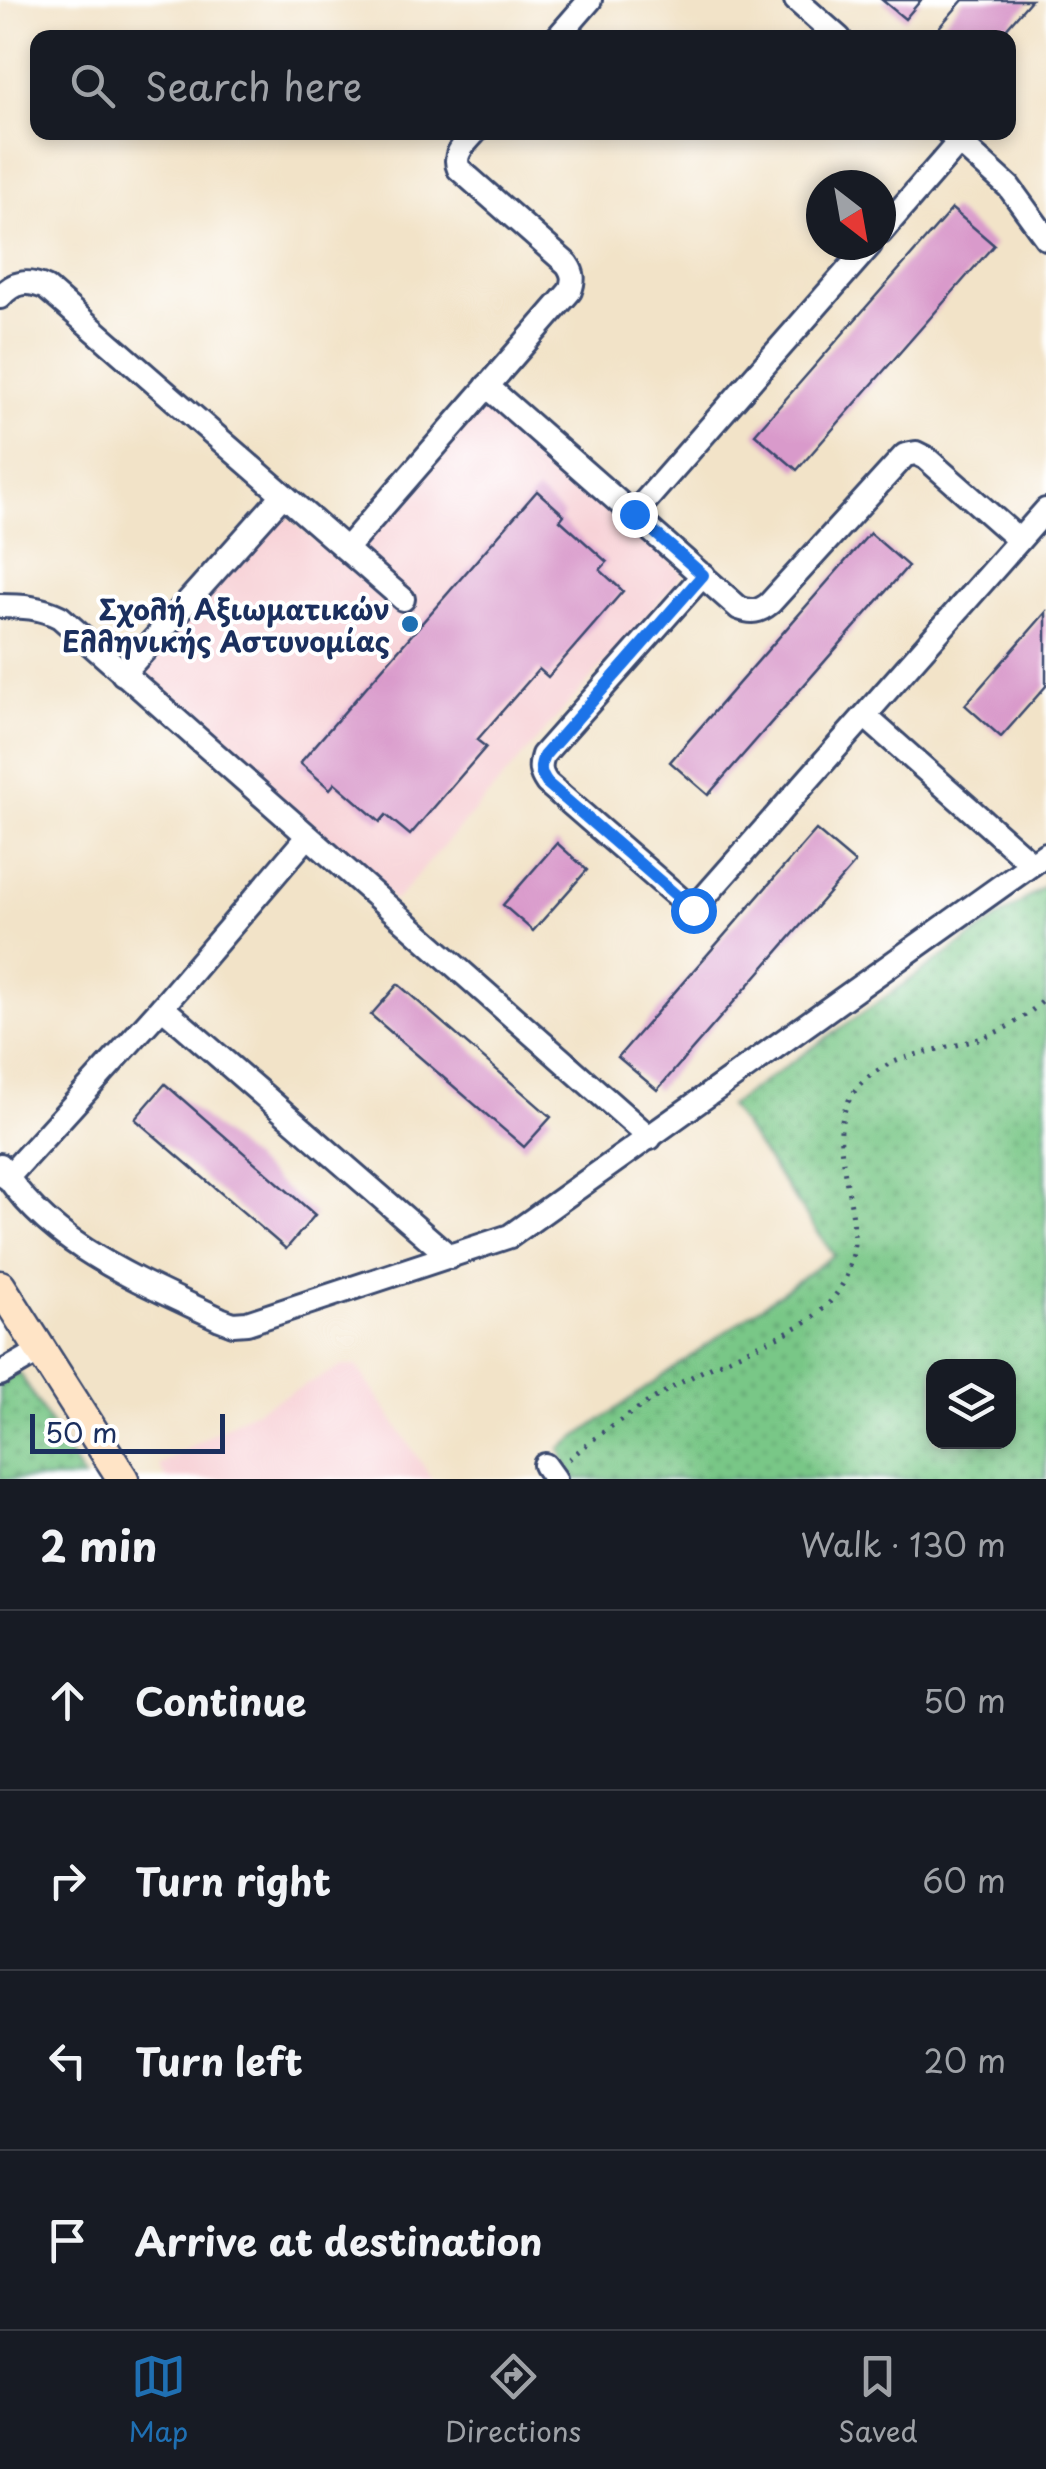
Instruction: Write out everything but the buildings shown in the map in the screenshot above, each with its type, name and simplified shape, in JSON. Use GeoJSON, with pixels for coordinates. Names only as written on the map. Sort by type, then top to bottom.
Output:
{"type":"FeatureCollection","features":[{"type":"Feature","properties":{"kind":"main road"},"geometry":{"type":"LineString","coordinates":[[0,1286],[122,1479]]}},
{"type":"Feature","properties":{"kind":"street"},"geometry":{"type":"LineString","coordinates":[[564,30],[590,0]]}},
{"type":"Feature","properties":{"kind":"street"},"geometry":{"type":"LineString","coordinates":[[796,0],[830,30]]}},
{"type":"Feature","properties":{"kind":"street"},"geometry":{"type":"LineString","coordinates":[[346,549],[574,282],[567,264],[459,169],[457,156],[469,140]]}},
{"type":"Feature","properties":{"kind":"street"},"geometry":{"type":"LineString","coordinates":[[896,213],[952,140]]}},
{"type":"Feature","properties":{"kind":"street"},"geometry":{"type":"LineString","coordinates":[[956,140],[1010,187],[1046,238]]}},
{"type":"Feature","properties":{"kind":"street"},"geometry":{"type":"LineString","coordinates":[[634,514],[857,260]]}},
{"type":"Feature","properties":{"kind":"street"},"geometry":{"type":"LineString","coordinates":[[0,297],[18,283],[32,282],[46,288],[403,599]]}},
{"type":"Feature","properties":{"kind":"street"},"geometry":{"type":"LineString","coordinates":[[487,386],[739,608],[750,612],[770,604],[905,455],[916,453],[926,458],[1019,540]]}},
{"type":"Feature","properties":{"kind":"street"},"geometry":{"type":"LineString","coordinates":[[123,674],[283,495]]}},
{"type":"Feature","properties":{"kind":"street"},"geometry":{"type":"LineString","coordinates":[[703,575],[540,765],[547,783],[693,910],[1046,510]]}},
{"type":"Feature","properties":{"kind":"street"},"geometry":{"type":"LineString","coordinates":[[0,606],[31,607],[60,618],[650,1138]]}},
{"type":"Feature","properties":{"kind":"street"},"geometry":{"type":"LineString","coordinates":[[307,837],[162,1006],[4,1172],[40,1215],[100,1259],[234,1324],[510,1236],[1039,859],[866,717]]}},
{"type":"Feature","properties":{"kind":"street"},"geometry":{"type":"LineString","coordinates":[[162,1006],[450,1256]]}},
{"type":"Feature","properties":{"kind":"street"},"geometry":{"type":"LineString","coordinates":[[0,1374],[40,1352]]}},
{"type":"Feature","properties":{"kind":"path"},"geometry":{"type":"LineString","coordinates":[[552,1474],[644,1406],[714,1365],[806,1322],[825,1308],[841,1286],[854,1243],[840,1145],[848,1099],[873,1072],[892,1062],[993,1034],[1016,1023],[1046,998]]}},
{"type":"Feature","properties":{"kind":"shaded area","name":"Σχολή Αξιωματικών Ελληνικής Αστυνομίας"},"geometry":{"type":"Polygon","coordinates":[[[485,400],[684,573],[395,901],[136,674],[280,510],[341,563],[485,400]]]}},
{"type":"Feature","properties":{"kind":"shaded area"},"geometry":{"type":"Polygon","coordinates":[[[343,1366],[357,1366],[432,1479],[166,1479],[159,1465],[343,1366]]]}},
{"type":"Feature","properties":{"kind":"green space"},"geometry":{"type":"Polygon","coordinates":[[[1046,885],[1046,1479],[573,1479],[560,1449],[834,1255],[729,1106],[1046,885]]]}},
{"type":"Feature","properties":{"kind":"green space"},"geometry":{"type":"Polygon","coordinates":[[[19,1372],[84,1479],[0,1479],[0,1383],[19,1372]]]}},
{"type":"Feature","properties":{"kind":"place","name":"Σχολή Αξιωματικών Ελληνικής Αστυνομίας"},"geometry":{"type":"Point","coordinates":[410,624]}},
{"type":"Feature","properties":{"kind":"route"},"geometry":{"type":"LineString","coordinates":[[634,514],[703,575],[540,765],[547,783],[693,910]]}}]}
